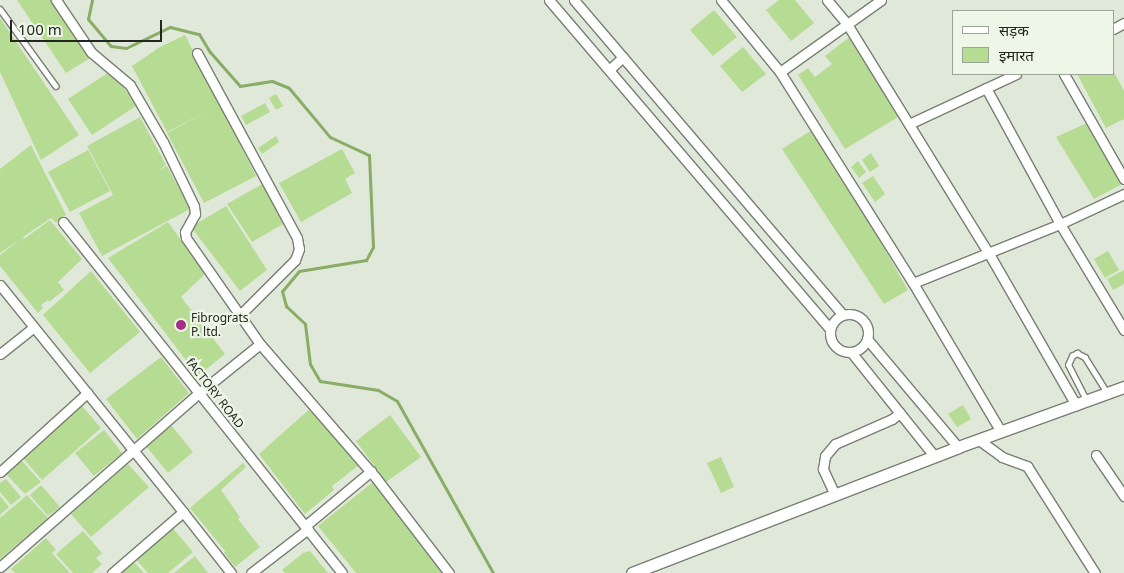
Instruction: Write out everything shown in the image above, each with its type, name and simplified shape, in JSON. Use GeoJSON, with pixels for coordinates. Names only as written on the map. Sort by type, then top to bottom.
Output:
{"type":"FeatureCollection","features":[{"type":"Feature","properties":{"kind":"street"},"geometry":{"type":"LineString","coordinates":[[56,0],[91,52],[130,85],[163,142],[194,206],[195,214],[185,232],[186,238],[260,344],[371,471],[449,573]]}},
{"type":"Feature","properties":{"kind":"street"},"geometry":{"type":"LineString","coordinates":[[549,0],[830,328],[831,339],[836,348],[851,352],[935,456]]}},
{"type":"Feature","properties":{"kind":"street"},"geometry":{"type":"LineString","coordinates":[[574,0],[843,315]]}},
{"type":"Feature","properties":{"kind":"street"},"geometry":{"type":"LineString","coordinates":[[721,0],[780,72],[913,283],[1001,432]]}},
{"type":"Feature","properties":{"kind":"street"},"geometry":{"type":"LineString","coordinates":[[827,0],[847,24],[1081,403]]}},
{"type":"Feature","properties":{"kind":"street"},"geometry":{"type":"LineString","coordinates":[[780,72],[881,0]]}},
{"type":"Feature","properties":{"kind":"street"},"geometry":{"type":"LineString","coordinates":[[197,53],[297,238],[299,249],[295,260],[240,315]]}},
{"type":"Feature","properties":{"kind":"street"},"geometry":{"type":"LineString","coordinates":[[608,70],[623,57]]}},
{"type":"Feature","properties":{"kind":"street"},"geometry":{"type":"LineString","coordinates":[[909,124],[1014,75]]}},
{"type":"Feature","properties":{"kind":"street"},"geometry":{"type":"LineString","coordinates":[[1065,75],[1124,179]]}},
{"type":"Feature","properties":{"kind":"street"},"geometry":{"type":"LineString","coordinates":[[986,88],[1060,224],[1124,330]]}},
{"type":"Feature","properties":{"kind":"street"},"geometry":{"type":"LineString","coordinates":[[913,283],[1060,224],[1124,194]]}},
{"type":"Feature","properties":{"kind":"street","name":"fACTORY ROAD"},"geometry":{"type":"LineString","coordinates":[[66,225],[342,573]]}},
{"type":"Feature","properties":{"kind":"street"},"geometry":{"type":"LineString","coordinates":[[0,285],[132,452],[231,573]]}},
{"type":"Feature","properties":{"kind":"street"},"geometry":{"type":"LineString","coordinates":[[830,328],[835,320],[843,315],[854,315],[863,320],[868,329],[867,340],[861,348],[851,352]]}},
{"type":"Feature","properties":{"kind":"street"},"geometry":{"type":"LineString","coordinates":[[0,354],[34,326]]}},
{"type":"Feature","properties":{"kind":"street"},"geometry":{"type":"LineString","coordinates":[[867,340],[958,448]]}},
{"type":"Feature","properties":{"kind":"street"},"geometry":{"type":"LineString","coordinates":[[0,567],[199,393],[260,344]]}},
{"type":"Feature","properties":{"kind":"street"},"geometry":{"type":"LineString","coordinates":[[632,573],[935,456],[1124,388]]}},
{"type":"Feature","properties":{"kind":"street"},"geometry":{"type":"LineString","coordinates":[[0,472],[87,393]]}},
{"type":"Feature","properties":{"kind":"street"},"geometry":{"type":"LineString","coordinates":[[835,495],[822,469],[825,456],[835,444],[892,419],[900,413]]}},
{"type":"Feature","properties":{"kind":"street"},"geometry":{"type":"LineString","coordinates":[[979,440],[1002,457],[1027,466],[1095,573]]}},
{"type":"Feature","properties":{"kind":"street"},"geometry":{"type":"LineString","coordinates":[[1096,456],[1124,496]]}},
{"type":"Feature","properties":{"kind":"street"},"geometry":{"type":"LineString","coordinates":[[251,573],[371,471]]}},
{"type":"Feature","properties":{"kind":"street"},"geometry":{"type":"LineString","coordinates":[[112,573],[182,512]]}},
{"type":"Feature","properties":{"kind":"lane"},"geometry":{"type":"LineString","coordinates":[[0,9],[56,86]]}},
{"type":"Feature","properties":{"kind":"lane"},"geometry":{"type":"LineString","coordinates":[[1081,403],[1068,365],[1072,356],[1077,353],[1086,357],[1107,394]]}},
{"type":"Feature","properties":{"kind":"building"},"geometry":{"type":"Polygon","coordinates":[[[17,0],[51,0],[90,58],[66,73],[17,0]]]}},
{"type":"Feature","properties":{"kind":"building"},"geometry":{"type":"Polygon","coordinates":[[[779,0],[795,0],[814,23],[791,41],[766,10],[779,0]]]}},
{"type":"Feature","properties":{"kind":"building"},"geometry":{"type":"Polygon","coordinates":[[[714,10],[737,37],[713,56],[690,30],[714,10]]]}},
{"type":"Feature","properties":{"kind":"building"},"geometry":{"type":"Polygon","coordinates":[[[0,18],[79,135],[41,160],[0,72],[0,18]]]}},
{"type":"Feature","properties":{"kind":"building"},"geometry":{"type":"Polygon","coordinates":[[[185,35],[256,176],[204,203],[167,133],[209,110],[167,132],[132,66],[160,47],[185,35]]]}},
{"type":"Feature","properties":{"kind":"building"},"geometry":{"type":"Polygon","coordinates":[[[851,36],[898,117],[845,149],[798,75],[808,68],[815,77],[832,64],[825,56],[851,36]]]}},
{"type":"Feature","properties":{"kind":"building"},"geometry":{"type":"Polygon","coordinates":[[[743,47],[766,74],[742,92],[720,66],[743,47]]]}},
{"type":"Feature","properties":{"kind":"building"},"geometry":{"type":"Polygon","coordinates":[[[1114,72],[1124,91],[1124,119],[1106,128],[1078,75],[1114,75],[1114,72]]]}},
{"type":"Feature","properties":{"kind":"building"},"geometry":{"type":"Polygon","coordinates":[[[106,74],[116,76],[136,106],[92,135],[68,99],[106,74]]]}},
{"type":"Feature","properties":{"kind":"building"},"geometry":{"type":"Polygon","coordinates":[[[276,94],[283,106],[276,110],[269,98],[276,94]]]}},
{"type":"Feature","properties":{"kind":"building"},"geometry":{"type":"Polygon","coordinates":[[[265,103],[270,112],[246,125],[241,116],[265,103]]]}},
{"type":"Feature","properties":{"kind":"building"},"geometry":{"type":"Polygon","coordinates":[[[140,117],[166,165],[158,171],[167,166],[190,209],[102,256],[79,213],[113,195],[87,146],[140,117]]]}},
{"type":"Feature","properties":{"kind":"building"},"geometry":{"type":"Polygon","coordinates":[[[1087,123],[1124,183],[1094,199],[1056,137],[1087,123]]]}},
{"type":"Feature","properties":{"kind":"building"},"geometry":{"type":"Polygon","coordinates":[[[815,128],[908,290],[884,304],[782,149],[815,128]]]}},
{"type":"Feature","properties":{"kind":"building"},"geometry":{"type":"Polygon","coordinates":[[[276,136],[279,142],[262,154],[258,148],[276,136]]]}},
{"type":"Feature","properties":{"kind":"building"},"geometry":{"type":"Polygon","coordinates":[[[31,145],[66,215],[56,223],[51,218],[23,237],[24,239],[50,220],[82,259],[58,282],[64,290],[49,302],[48,300],[41,305],[43,308],[38,313],[0,266],[0,255],[21,239],[0,253],[0,169],[31,145]]]}},
{"type":"Feature","properties":{"kind":"building"},"geometry":{"type":"Polygon","coordinates":[[[342,149],[355,173],[345,179],[352,193],[301,222],[279,183],[342,149]]]}},
{"type":"Feature","properties":{"kind":"building"},"geometry":{"type":"Polygon","coordinates":[[[88,150],[110,191],[70,212],[48,172],[88,150]]]}},
{"type":"Feature","properties":{"kind":"building"},"geometry":{"type":"Polygon","coordinates":[[[871,153],[879,166],[870,172],[862,160],[871,153]]]}},
{"type":"Feature","properties":{"kind":"building"},"geometry":{"type":"Polygon","coordinates":[[[858,161],[866,172],[859,178],[851,167],[858,161]]]}},
{"type":"Feature","properties":{"kind":"building"},"geometry":{"type":"Polygon","coordinates":[[[873,176],[885,194],[875,202],[862,183],[873,176]]]}},
{"type":"Feature","properties":{"kind":"building"},"geometry":{"type":"Polygon","coordinates":[[[264,183],[285,223],[252,242],[227,204],[264,183]]]}},
{"type":"Feature","properties":{"kind":"building"},"geometry":{"type":"Polygon","coordinates":[[[226,206],[267,270],[240,291],[191,227],[226,206]]]}},
{"type":"Feature","properties":{"kind":"building","name":"Fibrograts P. ltd."},"geometry":{"type":"Polygon","coordinates":[[[168,222],[205,274],[181,297],[225,354],[198,376],[108,258],[168,222]]]}},
{"type":"Feature","properties":{"kind":"building"},"geometry":{"type":"Polygon","coordinates":[[[1108,251],[1119,270],[1105,278],[1094,259],[1108,251]]]}},
{"type":"Feature","properties":{"kind":"building"},"geometry":{"type":"Polygon","coordinates":[[[1124,270],[1124,284],[1113,290],[1107,279],[1124,270]]]}},
{"type":"Feature","properties":{"kind":"building"},"geometry":{"type":"Polygon","coordinates":[[[91,271],[140,332],[90,373],[43,315],[91,271]]]}},
{"type":"Feature","properties":{"kind":"building"},"geometry":{"type":"Polygon","coordinates":[[[161,357],[189,393],[137,439],[106,399],[161,357]]]}},
{"type":"Feature","properties":{"kind":"building"},"geometry":{"type":"Polygon","coordinates":[[[81,405],[101,428],[42,480],[22,457],[81,405]]]}},
{"type":"Feature","properties":{"kind":"building"},"geometry":{"type":"Polygon","coordinates":[[[963,405],[971,419],[957,427],[948,414],[963,405]]]}},
{"type":"Feature","properties":{"kind":"building"},"geometry":{"type":"Polygon","coordinates":[[[312,407],[359,465],[332,486],[334,490],[305,514],[259,454],[312,407]]]}},
{"type":"Feature","properties":{"kind":"building"},"geometry":{"type":"Polygon","coordinates":[[[390,415],[421,457],[386,482],[356,441],[390,415]]]}},
{"type":"Feature","properties":{"kind":"building"},"geometry":{"type":"Polygon","coordinates":[[[171,425],[193,452],[168,473],[146,446],[171,425]]]}},
{"type":"Feature","properties":{"kind":"building"},"geometry":{"type":"Polygon","coordinates":[[[104,430],[122,453],[94,476],[75,453],[104,430]]]}},
{"type":"Feature","properties":{"kind":"building"},"geometry":{"type":"Polygon","coordinates":[[[721,457],[734,487],[721,493],[707,463],[721,457]]]}},
{"type":"Feature","properties":{"kind":"building"},"geometry":{"type":"Polygon","coordinates":[[[21,460],[41,482],[25,494],[6,474],[21,460]]]}},
{"type":"Feature","properties":{"kind":"building"},"geometry":{"type":"Polygon","coordinates":[[[243,463],[246,467],[221,490],[240,517],[238,519],[260,547],[235,567],[224,553],[225,551],[190,508],[243,463]]]}},
{"type":"Feature","properties":{"kind":"building"},"geometry":{"type":"Polygon","coordinates":[[[128,464],[149,487],[91,537],[71,514],[128,464]]]}},
{"type":"Feature","properties":{"kind":"building"},"geometry":{"type":"Polygon","coordinates":[[[6,479],[21,497],[11,505],[0,492],[0,483],[6,479]]]}},
{"type":"Feature","properties":{"kind":"building"},"geometry":{"type":"Polygon","coordinates":[[[373,482],[446,573],[356,573],[318,526],[373,482]]]}},
{"type":"Feature","properties":{"kind":"building"},"geometry":{"type":"Polygon","coordinates":[[[41,485],[60,507],[48,516],[30,495],[41,485]]]}},
{"type":"Feature","properties":{"kind":"building"},"geometry":{"type":"Polygon","coordinates":[[[27,495],[48,518],[0,559],[0,518],[27,495]]]}},
{"type":"Feature","properties":{"kind":"building"},"geometry":{"type":"Polygon","coordinates":[[[0,496],[9,507],[0,515],[0,496]]]}},
{"type":"Feature","properties":{"kind":"building"},"geometry":{"type":"Polygon","coordinates":[[[171,526],[193,552],[168,573],[148,573],[134,557],[171,526]]]}},
{"type":"Feature","properties":{"kind":"building"},"geometry":{"type":"Polygon","coordinates":[[[83,531],[102,553],[96,558],[102,564],[92,573],[73,573],[56,554],[83,531]]]}},
{"type":"Feature","properties":{"kind":"building"},"geometry":{"type":"Polygon","coordinates":[[[46,538],[56,550],[52,553],[70,573],[15,573],[11,569],[46,538]]]}},
{"type":"Feature","properties":{"kind":"building"},"geometry":{"type":"Polygon","coordinates":[[[310,551],[328,573],[285,573],[282,570],[303,553],[310,551]]]}},
{"type":"Feature","properties":{"kind":"building"},"geometry":{"type":"Polygon","coordinates":[[[195,556],[208,573],[174,573],[195,556]]]}},
{"type":"Feature","properties":{"kind":"building"},"geometry":{"type":"Polygon","coordinates":[[[132,560],[144,573],[117,573],[132,560]]]}},
{"type":"Feature","properties":{"kind":"waterway"},"geometry":{"type":"LineString","coordinates":[[92,0],[88,19],[111,46],[126,48],[170,27],[199,34],[210,52],[240,86],[272,81],[289,88],[330,137],[369,155],[373,247],[366,260],[299,271],[282,291],[286,306],[305,324],[310,364],[320,381],[378,390],[397,401],[493,573]]}},
{"type":"Feature","properties":{"kind":"place","name":"Fibrograts P. ltd."},"geometry":{"type":"Point","coordinates":[181,325]}}]}
